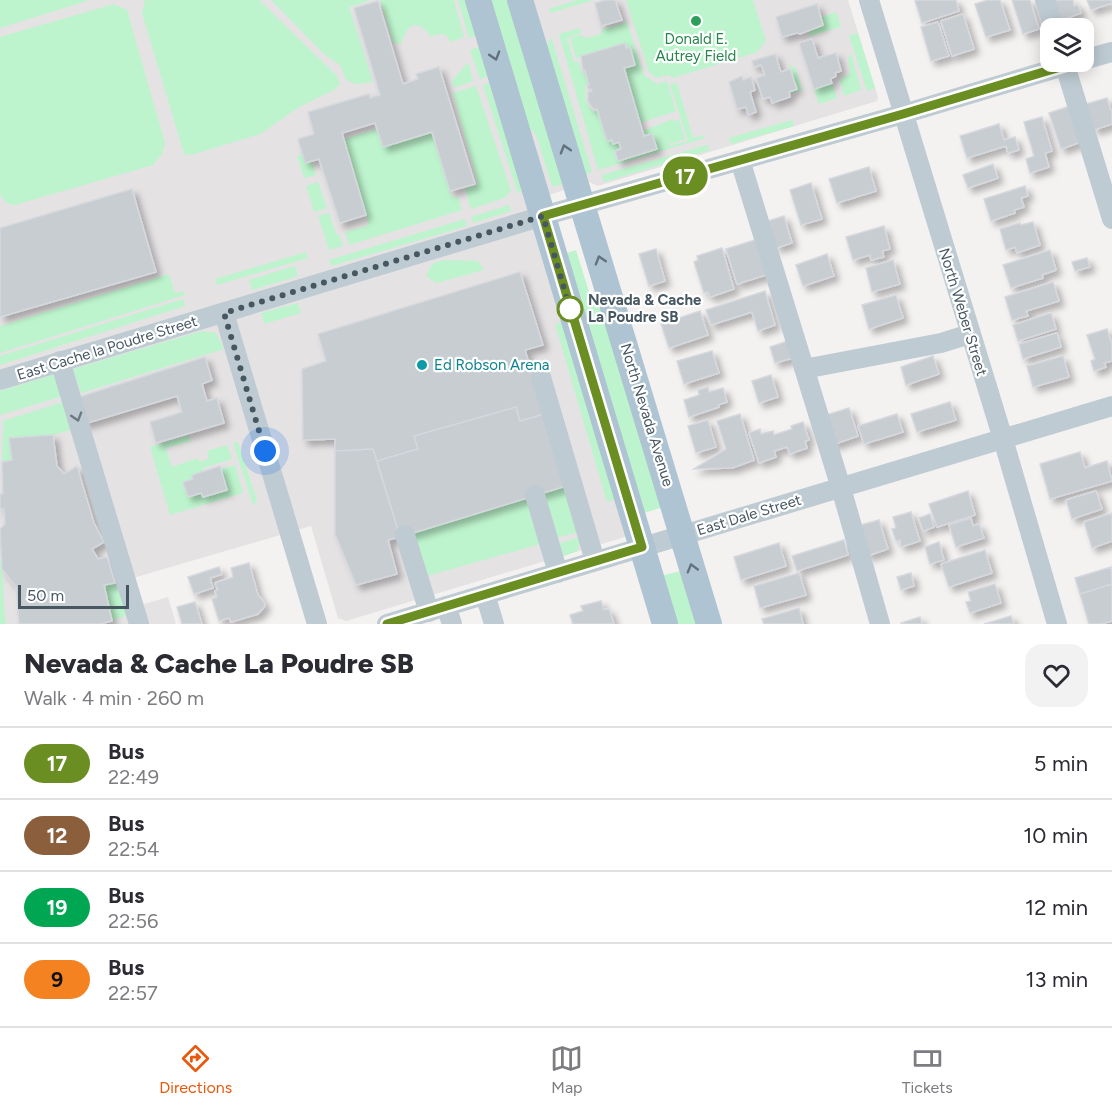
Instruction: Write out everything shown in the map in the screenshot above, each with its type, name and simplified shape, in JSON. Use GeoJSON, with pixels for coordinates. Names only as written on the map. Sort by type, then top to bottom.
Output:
{"type":"FeatureCollection","features":[{"type":"Feature","properties":{"kind":"main road"},"geometry":{"type":"LineString","coordinates":[[478,0],[665,624]]}},
{"type":"Feature","properties":{"kind":"main road","name":"North Nevada Avenue"},"geometry":{"type":"LineString","coordinates":[[520,0],[584,204],[709,624]]}},
{"type":"Feature","properties":{"kind":"street","name":"North Weber Street"},"geometry":{"type":"LineString","coordinates":[[869,0],[1057,624]]}},
{"type":"Feature","properties":{"kind":"street"},"geometry":{"type":"LineString","coordinates":[[1045,0],[1051,18]]}},
{"type":"Feature","properties":{"kind":"street","name":"East Cache la Poudre Street"},"geometry":{"type":"LineString","coordinates":[[1094,56],[1112,52]]}},
{"type":"Feature","properties":{"kind":"street","name":"East Cache la Poudre Street"},"geometry":{"type":"LineString","coordinates":[[0,380],[543,216],[903,114],[1040,72]]}},
{"type":"Feature","properties":{"kind":"street"},"geometry":{"type":"LineString","coordinates":[[1075,72],[1112,219]]}},
{"type":"Feature","properties":{"kind":"street"},"geometry":{"type":"LineString","coordinates":[[740,160],[841,488],[880,624]]}},
{"type":"Feature","properties":{"kind":"street"},"geometry":{"type":"LineString","coordinates":[[224,313],[316,624]]}},
{"type":"Feature","properties":{"kind":"street"},"geometry":{"type":"LineString","coordinates":[[804,369],[941,343],[970,334]]}},
{"type":"Feature","properties":{"kind":"street"},"geometry":{"type":"LineString","coordinates":[[60,361],[139,624]]}},
{"type":"Feature","properties":{"kind":"street"},"geometry":{"type":"LineString","coordinates":[[541,377],[595,561]]}},
{"type":"Feature","properties":{"kind":"street","name":"East Dale Street"},"geometry":{"type":"LineString","coordinates":[[387,624],[442,614],[485,594],[1112,406]]}},
{"type":"Feature","properties":{"kind":"street"},"geometry":{"type":"LineString","coordinates":[[535,495],[558,573]]}},
{"type":"Feature","properties":{"kind":"street"},"geometry":{"type":"LineString","coordinates":[[405,535],[442,614]]}},
{"type":"Feature","properties":{"kind":"street"},"geometry":{"type":"LineString","coordinates":[[485,594],[494,624]]}},
{"type":"Feature","properties":{"kind":"shaded area"},"geometry":{"type":"Polygon","coordinates":[[[0,0],[848,0],[878,97],[877,101],[598,186],[589,182],[528,202],[626,532],[625,537],[346,621],[338,618],[311,526],[133,578],[141,605],[168,597],[176,624],[0,624],[0,0]]]}},
{"type":"Feature","properties":{"kind":"green space"},"geometry":{"type":"Polygon","coordinates":[[[0,0],[90,0],[0,28],[0,0]]]}},
{"type":"Feature","properties":{"kind":"green space"},"geometry":{"type":"Polygon","coordinates":[[[145,0],[259,0],[337,76],[340,84],[334,90],[299,107],[260,134],[191,155],[184,154],[142,13],[145,0]]]}},
{"type":"Feature","properties":{"kind":"green space"},"geometry":{"type":"Polygon","coordinates":[[[271,0],[371,0],[349,7],[373,82],[356,84],[346,80],[340,65],[324,54],[271,0]]]}},
{"type":"Feature","properties":{"kind":"green space"},"geometry":{"type":"Polygon","coordinates":[[[380,0],[454,0],[464,37],[450,42],[443,34],[431,36],[423,28],[414,25],[408,29],[401,44],[393,43],[380,0]]]}},
{"type":"Feature","properties":{"kind":"green space"},"geometry":{"type":"Polygon","coordinates":[[[458,0],[466,0],[477,36],[469,38],[458,0]]]}},
{"type":"Feature","properties":{"kind":"green space"},"geometry":{"type":"Polygon","coordinates":[[[488,0],[512,0],[568,183],[552,187],[537,137],[526,126],[488,0]]]}},
{"type":"Feature","properties":{"kind":"green space"},"geometry":{"type":"Polygon","coordinates":[[[577,0],[594,0],[550,13],[549,9],[577,0]]]}},
{"type":"Feature","properties":{"kind":"green space","name":"Donald E. Autrey Field"},"geometry":{"type":"Polygon","coordinates":[[[626,0],[753,0],[766,41],[757,52],[673,78],[668,75],[657,78],[649,72],[626,0]]]}},
{"type":"Feature","properties":{"kind":"green space"},"geometry":{"type":"Polygon","coordinates":[[[114,4],[127,10],[165,143],[162,154],[153,165],[15,205],[7,203],[0,192],[0,37],[114,4]]]}},
{"type":"Feature","properties":{"kind":"green space"},"geometry":{"type":"Polygon","coordinates":[[[836,12],[841,27],[810,36],[808,30],[823,25],[821,17],[836,12]]]}},
{"type":"Feature","properties":{"kind":"green space"},"geometry":{"type":"Polygon","coordinates":[[[627,22],[644,75],[657,84],[667,81],[676,111],[640,123],[624,68],[635,65],[630,47],[626,48],[624,43],[576,58],[570,38],[581,35],[586,38],[601,34],[601,30],[627,22]]]}},
{"type":"Feature","properties":{"kind":"green space"},"geometry":{"type":"Polygon","coordinates":[[[580,28],[581,33],[567,38],[574,62],[578,61],[589,84],[585,85],[586,102],[593,112],[598,110],[613,143],[619,141],[621,149],[614,152],[617,161],[656,149],[652,134],[644,136],[643,131],[673,119],[674,121],[679,120],[685,139],[670,144],[667,138],[669,146],[688,141],[670,84],[677,83],[693,138],[704,135],[705,138],[598,170],[559,34],[580,28]]]}},
{"type":"Feature","properties":{"kind":"green space"},"geometry":{"type":"Polygon","coordinates":[[[858,33],[875,88],[867,91],[849,36],[858,33]]]}},
{"type":"Feature","properties":{"kind":"green space"},"geometry":{"type":"Polygon","coordinates":[[[551,37],[592,172],[585,175],[546,47],[551,37]]]}},
{"type":"Feature","properties":{"kind":"green space"},"geometry":{"type":"Polygon","coordinates":[[[479,47],[488,76],[480,79],[470,50],[479,47]]]}},
{"type":"Feature","properties":{"kind":"green space"},"geometry":{"type":"Polygon","coordinates":[[[851,53],[861,90],[844,96],[840,80],[850,73],[848,59],[851,53]]]}},
{"type":"Feature","properties":{"kind":"green space"},"geometry":{"type":"Polygon","coordinates":[[[468,62],[473,81],[454,88],[452,81],[468,62]]]}},
{"type":"Feature","properties":{"kind":"green space"},"geometry":{"type":"Polygon","coordinates":[[[789,64],[796,69],[802,90],[789,94],[796,89],[789,64]]]}},
{"type":"Feature","properties":{"kind":"green space"},"geometry":{"type":"Polygon","coordinates":[[[489,83],[522,186],[518,194],[483,85],[489,83]]]}},
{"type":"Feature","properties":{"kind":"green space"},"geometry":{"type":"Polygon","coordinates":[[[832,83],[837,98],[819,104],[814,89],[832,83]]]}},
{"type":"Feature","properties":{"kind":"green space"},"geometry":{"type":"Polygon","coordinates":[[[476,86],[511,191],[504,198],[471,209],[465,189],[478,184],[453,93],[476,86]]]}},
{"type":"Feature","properties":{"kind":"green space"},"geometry":{"type":"Polygon","coordinates":[[[792,120],[794,126],[731,144],[729,138],[792,120]]]}},
{"type":"Feature","properties":{"kind":"green space"},"geometry":{"type":"Polygon","coordinates":[[[377,129],[383,147],[432,132],[452,197],[458,197],[462,210],[349,245],[345,232],[369,225],[344,139],[377,129]]]}},
{"type":"Feature","properties":{"kind":"green space"},"geometry":{"type":"Polygon","coordinates":[[[707,145],[710,150],[604,182],[602,175],[707,145]]]}},
{"type":"Feature","properties":{"kind":"green space"},"geometry":{"type":"Polygon","coordinates":[[[309,152],[316,175],[304,178],[297,156],[309,152]]]}},
{"type":"Feature","properties":{"kind":"green space"},"geometry":{"type":"Polygon","coordinates":[[[318,182],[327,208],[314,212],[306,186],[318,182]]]}},
{"type":"Feature","properties":{"kind":"green space"},"geometry":{"type":"Polygon","coordinates":[[[509,205],[511,211],[473,223],[471,217],[509,205]]]}},
{"type":"Feature","properties":{"kind":"green space"},"geometry":{"type":"Polygon","coordinates":[[[329,213],[343,246],[329,250],[318,216],[329,213]]]}},
{"type":"Feature","properties":{"kind":"green space"},"geometry":{"type":"Polygon","coordinates":[[[465,219],[467,226],[331,266],[329,260],[465,219]]]}},
{"type":"Feature","properties":{"kind":"green space"},"geometry":{"type":"Polygon","coordinates":[[[576,250],[590,295],[605,316],[663,507],[641,514],[564,254],[576,250]]]}},
{"type":"Feature","properties":{"kind":"green space"},"geometry":{"type":"Polygon","coordinates":[[[306,252],[308,258],[217,285],[215,279],[306,252]]]}},
{"type":"Feature","properties":{"kind":"green space"},"geometry":{"type":"Polygon","coordinates":[[[443,260],[478,261],[484,270],[436,283],[426,276],[432,264],[443,260]]]}},
{"type":"Feature","properties":{"kind":"green space"},"geometry":{"type":"Polygon","coordinates":[[[295,266],[298,276],[252,290],[249,280],[295,266]]]}},
{"type":"Feature","properties":{"kind":"green space"},"geometry":{"type":"Polygon","coordinates":[[[169,274],[175,293],[183,291],[185,295],[0,353],[0,326],[169,274]]]}},
{"type":"Feature","properties":{"kind":"green space"},"geometry":{"type":"Polygon","coordinates":[[[183,299],[185,306],[0,365],[0,356],[183,299]]]}},
{"type":"Feature","properties":{"kind":"green space"},"geometry":{"type":"Polygon","coordinates":[[[298,303],[301,313],[264,324],[261,313],[298,303]]]}},
{"type":"Feature","properties":{"kind":"green space"},"geometry":{"type":"Polygon","coordinates":[[[564,322],[616,499],[607,502],[555,324],[564,322]]]}},
{"type":"Feature","properties":{"kind":"green space"},"geometry":{"type":"Polygon","coordinates":[[[202,331],[216,333],[224,349],[81,393],[73,369],[202,331]]]}},
{"type":"Feature","properties":{"kind":"green space"},"geometry":{"type":"Polygon","coordinates":[[[56,374],[63,396],[0,415],[0,391],[56,374]]]}},
{"type":"Feature","properties":{"kind":"green space"},"geometry":{"type":"Polygon","coordinates":[[[66,401],[74,429],[53,435],[9,438],[12,460],[2,462],[3,421],[66,401]]]}},
{"type":"Feature","properties":{"kind":"green space"},"geometry":{"type":"Polygon","coordinates":[[[189,435],[191,441],[166,448],[172,467],[198,458],[199,462],[209,459],[207,451],[227,445],[232,459],[203,468],[203,472],[192,475],[193,479],[184,482],[188,496],[201,493],[203,497],[227,490],[221,469],[235,465],[243,493],[170,515],[150,447],[189,435]]]}},
{"type":"Feature","properties":{"kind":"green space"},"geometry":{"type":"Polygon","coordinates":[[[238,442],[257,501],[253,505],[233,443],[238,442]]]}},
{"type":"Feature","properties":{"kind":"green space"},"geometry":{"type":"Polygon","coordinates":[[[566,486],[579,532],[555,538],[542,493],[566,486]]]}},
{"type":"Feature","properties":{"kind":"green space"},"geometry":{"type":"Polygon","coordinates":[[[531,497],[544,543],[427,576],[414,532],[531,497]]]}},
{"type":"Feature","properties":{"kind":"green space"},"geometry":{"type":"Polygon","coordinates":[[[580,537],[578,551],[561,557],[554,545],[580,537]]]}},
{"type":"Feature","properties":{"kind":"green space"},"geometry":{"type":"Polygon","coordinates":[[[0,557],[2,574],[6,624],[0,624],[0,557]]]}},
{"type":"Feature","properties":{"kind":"green space"},"geometry":{"type":"Polygon","coordinates":[[[681,571],[697,624],[674,624],[660,576],[681,571]]]}},
{"type":"Feature","properties":{"kind":"green space"},"geometry":{"type":"Polygon","coordinates":[[[115,583],[129,614],[112,621],[104,585],[115,583]]]}},
{"type":"Feature","properties":{"kind":"building"},"geometry":{"type":"Polygon","coordinates":[[[615,0],[622,20],[601,26],[595,3],[615,0]]]}},
{"type":"Feature","properties":{"kind":"building"},"geometry":{"type":"Polygon","coordinates":[[[956,0],[959,11],[922,23],[915,1],[956,0]]]}},
{"type":"Feature","properties":{"kind":"building"},"geometry":{"type":"Polygon","coordinates":[[[988,0],[1000,0],[1010,30],[986,37],[975,4],[988,0]]]}},
{"type":"Feature","properties":{"kind":"building"},"geometry":{"type":"Polygon","coordinates":[[[1012,0],[1030,0],[1039,29],[1023,34],[1012,0]]]}},
{"type":"Feature","properties":{"kind":"building"},"geometry":{"type":"Polygon","coordinates":[[[1052,0],[1073,0],[1074,6],[1078,5],[1081,13],[1067,18],[1058,18],[1052,0]]]}},
{"type":"Feature","properties":{"kind":"building"},"geometry":{"type":"Polygon","coordinates":[[[1087,0],[1112,0],[1112,3],[1091,10],[1087,0]]]}},
{"type":"Feature","properties":{"kind":"building"},"geometry":{"type":"Polygon","coordinates":[[[378,1],[403,84],[418,79],[416,74],[439,67],[475,184],[450,191],[432,132],[383,147],[375,123],[342,133],[366,215],[340,223],[319,159],[305,163],[298,139],[314,134],[308,112],[369,94],[370,98],[380,95],[354,8],[378,1]]]}},
{"type":"Feature","properties":{"kind":"building"},"geometry":{"type":"Polygon","coordinates":[[[817,4],[823,25],[800,34],[782,37],[776,17],[817,4]]]}},
{"type":"Feature","properties":{"kind":"building"},"geometry":{"type":"Polygon","coordinates":[[[963,14],[974,49],[952,56],[941,21],[963,14]]]}},
{"type":"Feature","properties":{"kind":"building"},"geometry":{"type":"Polygon","coordinates":[[[938,22],[949,56],[931,61],[921,27],[938,22]]]}},
{"type":"Feature","properties":{"kind":"building"},"geometry":{"type":"Polygon","coordinates":[[[812,39],[818,58],[836,53],[841,71],[835,73],[836,76],[830,79],[832,83],[814,89],[799,43],[812,39]]]}},
{"type":"Feature","properties":{"kind":"building"},"geometry":{"type":"Polygon","coordinates":[[[625,43],[626,48],[630,47],[635,65],[624,68],[640,123],[644,136],[652,134],[657,149],[618,161],[615,151],[621,149],[619,142],[613,144],[612,140],[607,141],[597,109],[594,110],[588,102],[588,92],[592,91],[587,85],[589,85],[585,70],[583,71],[581,56],[625,43]]]}},
{"type":"Feature","properties":{"kind":"building"},"geometry":{"type":"Polygon","coordinates":[[[775,54],[781,72],[790,69],[797,89],[789,92],[790,97],[772,103],[770,97],[763,99],[756,78],[765,75],[761,65],[754,67],[752,61],[775,54]]]}},
{"type":"Feature","properties":{"kind":"building"},"geometry":{"type":"Polygon","coordinates":[[[742,76],[743,80],[751,77],[755,90],[750,92],[756,112],[748,115],[746,107],[737,109],[729,82],[742,76]]]}},
{"type":"Feature","properties":{"kind":"building"},"geometry":{"type":"Polygon","coordinates":[[[1107,98],[1112,114],[1112,124],[1094,130],[1086,104],[1107,98]]]}},
{"type":"Feature","properties":{"kind":"building"},"geometry":{"type":"Polygon","coordinates":[[[1070,106],[1081,142],[1061,149],[1049,113],[1070,106]]]}},
{"type":"Feature","properties":{"kind":"building"},"geometry":{"type":"Polygon","coordinates":[[[1042,117],[1052,151],[1045,153],[1049,167],[1030,173],[1026,159],[1034,156],[1024,122],[1042,117]]]}},
{"type":"Feature","properties":{"kind":"building"},"geometry":{"type":"Polygon","coordinates":[[[999,124],[1004,140],[1015,137],[1019,150],[1008,153],[1006,146],[967,158],[960,136],[999,124]]]}},
{"type":"Feature","properties":{"kind":"building"},"geometry":{"type":"Polygon","coordinates":[[[993,164],[998,178],[968,188],[963,175],[993,164]]]}},
{"type":"Feature","properties":{"kind":"building"},"geometry":{"type":"Polygon","coordinates":[[[869,167],[876,191],[837,203],[829,179],[869,167]]]}},
{"type":"Feature","properties":{"kind":"building"},"geometry":{"type":"Polygon","coordinates":[[[811,183],[822,219],[801,225],[790,190],[811,183]]]}},
{"type":"Feature","properties":{"kind":"building"},"geometry":{"type":"Polygon","coordinates":[[[1025,186],[1028,196],[1021,198],[1024,207],[1014,210],[1015,213],[991,221],[984,199],[1025,186]]]}},
{"type":"Feature","properties":{"kind":"building"},"geometry":{"type":"Polygon","coordinates":[[[132,189],[156,272],[0,317],[0,228],[132,189]]]}},
{"type":"Feature","properties":{"kind":"building"},"geometry":{"type":"Polygon","coordinates":[[[784,216],[792,243],[776,248],[768,221],[784,216]]]}},
{"type":"Feature","properties":{"kind":"building"},"geometry":{"type":"Polygon","coordinates":[[[1033,222],[1040,245],[1017,253],[1015,247],[1006,250],[1000,229],[1033,222]]]}},
{"type":"Feature","properties":{"kind":"building"},"geometry":{"type":"Polygon","coordinates":[[[884,226],[890,249],[882,251],[884,257],[871,260],[870,255],[853,260],[846,237],[884,226]]]}},
{"type":"Feature","properties":{"kind":"building"},"geometry":{"type":"Polygon","coordinates":[[[755,240],[766,275],[737,284],[726,249],[755,240]]]}},
{"type":"Feature","properties":{"kind":"building"},"geometry":{"type":"Polygon","coordinates":[[[722,248],[734,289],[710,297],[708,292],[704,293],[694,262],[698,260],[697,256],[722,248]]]}},
{"type":"Feature","properties":{"kind":"building"},"geometry":{"type":"Polygon","coordinates":[[[656,249],[665,281],[649,286],[639,254],[656,249]]]}},
{"type":"Feature","properties":{"kind":"building"},"geometry":{"type":"Polygon","coordinates":[[[1050,250],[1056,270],[1042,275],[1043,278],[1011,288],[1003,265],[1050,250]]]}},
{"type":"Feature","properties":{"kind":"building"},"geometry":{"type":"Polygon","coordinates":[[[827,254],[834,276],[803,286],[796,265],[827,254]]]}},
{"type":"Feature","properties":{"kind":"building"},"geometry":{"type":"Polygon","coordinates":[[[1087,258],[1090,267],[1075,271],[1072,262],[1087,258]]]}},
{"type":"Feature","properties":{"kind":"building"},"geometry":{"type":"Polygon","coordinates":[[[893,260],[900,284],[872,292],[866,268],[893,260]]]}},
{"type":"Feature","properties":{"kind":"building","name":"Ed Robson Arena"},"geometry":{"type":"Polygon","coordinates":[[[520,272],[543,345],[525,350],[544,414],[520,421],[516,407],[414,436],[418,449],[377,461],[373,449],[335,451],[335,439],[303,440],[302,369],[326,361],[318,334],[520,272]]]}},
{"type":"Feature","properties":{"kind":"building"},"geometry":{"type":"Polygon","coordinates":[[[1053,282],[1059,301],[1026,311],[1028,316],[1012,320],[1005,297],[1053,282]]]}},
{"type":"Feature","properties":{"kind":"building"},"geometry":{"type":"Polygon","coordinates":[[[765,291],[775,325],[758,331],[752,312],[711,325],[706,310],[765,291]]]}},
{"type":"Feature","properties":{"kind":"building"},"geometry":{"type":"Polygon","coordinates":[[[896,295],[903,318],[869,329],[862,305],[896,295]]]}},
{"type":"Feature","properties":{"kind":"building"},"geometry":{"type":"Polygon","coordinates":[[[700,311],[708,335],[669,348],[661,324],[700,311]]]}},
{"type":"Feature","properties":{"kind":"building"},"geometry":{"type":"Polygon","coordinates":[[[1051,313],[1056,329],[1018,341],[1013,325],[1051,313]]]}},
{"type":"Feature","properties":{"kind":"building"},"geometry":{"type":"Polygon","coordinates":[[[1107,329],[1112,344],[1112,361],[1104,363],[1106,367],[1094,371],[1091,361],[1095,359],[1087,335],[1107,329]]]}},
{"type":"Feature","properties":{"kind":"building"},"geometry":{"type":"Polygon","coordinates":[[[1057,333],[1061,347],[1023,359],[1019,344],[1057,333]]]}},
{"type":"Feature","properties":{"kind":"building"},"geometry":{"type":"Polygon","coordinates":[[[788,341],[793,358],[775,363],[770,347],[788,341]]]}},
{"type":"Feature","properties":{"kind":"building"},"geometry":{"type":"Polygon","coordinates":[[[712,351],[719,373],[684,384],[677,361],[712,351]]]}},
{"type":"Feature","properties":{"kind":"building"},"geometry":{"type":"Polygon","coordinates":[[[933,356],[939,374],[906,385],[901,367],[933,356]]]}},
{"type":"Feature","properties":{"kind":"building"},"geometry":{"type":"Polygon","coordinates":[[[1063,356],[1069,377],[1033,387],[1027,366],[1063,356]]]}},
{"type":"Feature","properties":{"kind":"building"},"geometry":{"type":"Polygon","coordinates":[[[205,357],[212,380],[202,384],[207,401],[217,398],[224,423],[156,443],[150,422],[182,412],[177,396],[84,424],[76,398],[205,357]]]}},
{"type":"Feature","properties":{"kind":"building"},"geometry":{"type":"Polygon","coordinates":[[[771,375],[778,397],[759,403],[752,381],[771,375]]]}},
{"type":"Feature","properties":{"kind":"building"},"geometry":{"type":"Polygon","coordinates":[[[708,387],[709,392],[723,388],[727,402],[689,417],[684,400],[699,395],[698,390],[708,387]]]}},
{"type":"Feature","properties":{"kind":"building"},"geometry":{"type":"Polygon","coordinates":[[[950,402],[956,420],[917,432],[911,414],[950,402]]]}},
{"type":"Feature","properties":{"kind":"building"},"geometry":{"type":"Polygon","coordinates":[[[516,407],[520,421],[544,414],[566,486],[400,537],[377,461],[418,449],[414,436],[516,407]]]}},
{"type":"Feature","properties":{"kind":"building"},"geometry":{"type":"Polygon","coordinates":[[[849,408],[858,436],[832,445],[823,416],[849,408]]]}},
{"type":"Feature","properties":{"kind":"building"},"geometry":{"type":"Polygon","coordinates":[[[740,414],[754,460],[732,468],[694,469],[726,449],[717,421],[740,414]]]}},
{"type":"Feature","properties":{"kind":"building"},"geometry":{"type":"Polygon","coordinates":[[[897,414],[903,432],[864,444],[858,426],[897,414]]]}},
{"type":"Feature","properties":{"kind":"building"},"geometry":{"type":"Polygon","coordinates":[[[708,420],[716,447],[696,453],[688,426],[708,420]]]}},
{"type":"Feature","properties":{"kind":"building"},"geometry":{"type":"Polygon","coordinates":[[[803,422],[809,440],[805,441],[807,448],[790,454],[787,447],[774,451],[776,457],[759,463],[749,433],[760,429],[761,434],[773,431],[774,435],[792,429],[791,426],[803,422]]]}},
{"type":"Feature","properties":{"kind":"building"},"geometry":{"type":"Polygon","coordinates":[[[53,435],[57,466],[64,474],[77,466],[94,523],[104,542],[92,549],[98,559],[107,557],[115,583],[104,585],[112,621],[100,624],[19,624],[16,587],[2,569],[0,529],[5,524],[4,509],[0,509],[0,494],[3,494],[2,462],[12,460],[9,438],[53,435]]]}},
{"type":"Feature","properties":{"kind":"building"},"geometry":{"type":"Polygon","coordinates":[[[373,449],[400,537],[388,540],[397,574],[356,585],[335,534],[335,451],[373,449]]]}},
{"type":"Feature","properties":{"kind":"building"},"geometry":{"type":"Polygon","coordinates":[[[1080,452],[1085,468],[1107,461],[1112,481],[1050,499],[1040,464],[1080,452]]]}},
{"type":"Feature","properties":{"kind":"building"},"geometry":{"type":"Polygon","coordinates":[[[220,466],[227,490],[203,497],[201,493],[188,497],[183,482],[193,479],[192,475],[220,466]]]}},
{"type":"Feature","properties":{"kind":"building"},"geometry":{"type":"Polygon","coordinates":[[[968,491],[975,515],[937,527],[929,504],[968,491]]]}},
{"type":"Feature","properties":{"kind":"building"},"geometry":{"type":"Polygon","coordinates":[[[1096,491],[1102,509],[1072,519],[1066,500],[1096,491]]]}},
{"type":"Feature","properties":{"kind":"building"},"geometry":{"type":"Polygon","coordinates":[[[911,512],[920,541],[901,547],[900,540],[896,541],[892,529],[896,528],[893,517],[911,512]]]}},
{"type":"Feature","properties":{"kind":"building"},"geometry":{"type":"Polygon","coordinates":[[[1112,513],[1112,541],[1092,548],[1084,522],[1112,513]]]}},
{"type":"Feature","properties":{"kind":"building"},"geometry":{"type":"Polygon","coordinates":[[[930,514],[934,527],[923,531],[919,518],[930,514]]]}},
{"type":"Feature","properties":{"kind":"building"},"geometry":{"type":"Polygon","coordinates":[[[971,518],[973,526],[979,524],[984,538],[956,547],[949,525],[971,518]]]}},
{"type":"Feature","properties":{"kind":"building"},"geometry":{"type":"Polygon","coordinates":[[[879,520],[888,549],[867,556],[857,526],[879,520]]]}},
{"type":"Feature","properties":{"kind":"building"},"geometry":{"type":"Polygon","coordinates":[[[844,540],[848,555],[797,571],[792,556],[844,540]]]}},
{"type":"Feature","properties":{"kind":"building"},"geometry":{"type":"Polygon","coordinates":[[[939,542],[944,560],[930,564],[925,547],[939,542]]]}},
{"type":"Feature","properties":{"kind":"building"},"geometry":{"type":"Polygon","coordinates":[[[779,543],[786,566],[741,580],[734,557],[779,543]]]}},
{"type":"Feature","properties":{"kind":"building"},"geometry":{"type":"Polygon","coordinates":[[[985,550],[992,573],[949,587],[941,564],[985,550]]]}},
{"type":"Feature","properties":{"kind":"building"},"geometry":{"type":"Polygon","coordinates":[[[249,563],[258,595],[265,606],[258,614],[231,622],[229,618],[219,621],[212,599],[217,597],[215,591],[218,590],[215,583],[233,577],[231,568],[249,563]]]}},
{"type":"Feature","properties":{"kind":"building"},"geometry":{"type":"Polygon","coordinates":[[[219,567],[222,574],[210,578],[213,588],[194,594],[188,577],[219,567]]]}},
{"type":"Feature","properties":{"kind":"building"},"geometry":{"type":"Polygon","coordinates":[[[1111,567],[1112,584],[1080,594],[1075,578],[1111,567]]]}},
{"type":"Feature","properties":{"kind":"building"},"geometry":{"type":"Polygon","coordinates":[[[799,573],[806,595],[760,608],[754,586],[799,573]]]}},
{"type":"Feature","properties":{"kind":"building"},"geometry":{"type":"Polygon","coordinates":[[[911,573],[914,586],[901,590],[897,577],[911,573]]]}},
{"type":"Feature","properties":{"kind":"building"},"geometry":{"type":"Polygon","coordinates":[[[995,584],[1001,603],[970,613],[966,602],[971,601],[968,592],[995,584]]]}},
{"type":"Feature","properties":{"kind":"building"},"geometry":{"type":"Polygon","coordinates":[[[1112,584],[1112,621],[1089,624],[1080,594],[1112,584]]]}},
{"type":"Feature","properties":{"kind":"building"},"geometry":{"type":"Polygon","coordinates":[[[601,601],[604,610],[609,609],[614,624],[573,624],[570,615],[583,611],[581,606],[601,601]]]}},
{"type":"Feature","properties":{"kind":"building"},"geometry":{"type":"Polygon","coordinates":[[[195,602],[202,624],[182,624],[177,607],[195,602]]]}},
{"type":"Feature","properties":{"kind":"building"},"geometry":{"type":"Polygon","coordinates":[[[799,608],[803,624],[764,624],[762,619],[799,608]]]}},
{"type":"Feature","properties":{"kind":"building"},"geometry":{"type":"Polygon","coordinates":[[[1011,616],[1014,624],[984,624],[1011,616]]]}},
{"type":"Feature","properties":{"kind":"building"},"geometry":{"type":"Polygon","coordinates":[[[920,617],[922,624],[901,623],[920,617]]]}},
{"type":"Feature","properties":{"kind":"bus line","name":"17"},"geometry":{"type":"LineString","coordinates":[[387,624],[642,547],[543,216],[1044,72]]}},
{"type":"Feature","properties":{"kind":"place","name":"Donald E. Autrey Field"},"geometry":{"type":"Point","coordinates":[696,21]}},
{"type":"Feature","properties":{"kind":"place","name":"Nevada & Cache La Poudre SB"},"geometry":{"type":"Point","coordinates":[570,309]}},
{"type":"Feature","properties":{"kind":"place","name":"Ed Robson Arena"},"geometry":{"type":"Point","coordinates":[422,365]}},
{"type":"Feature","properties":{"kind":"route"},"geometry":{"type":"LineString","coordinates":[[265,451],[224,313],[543,216],[570,309]]}}]}
